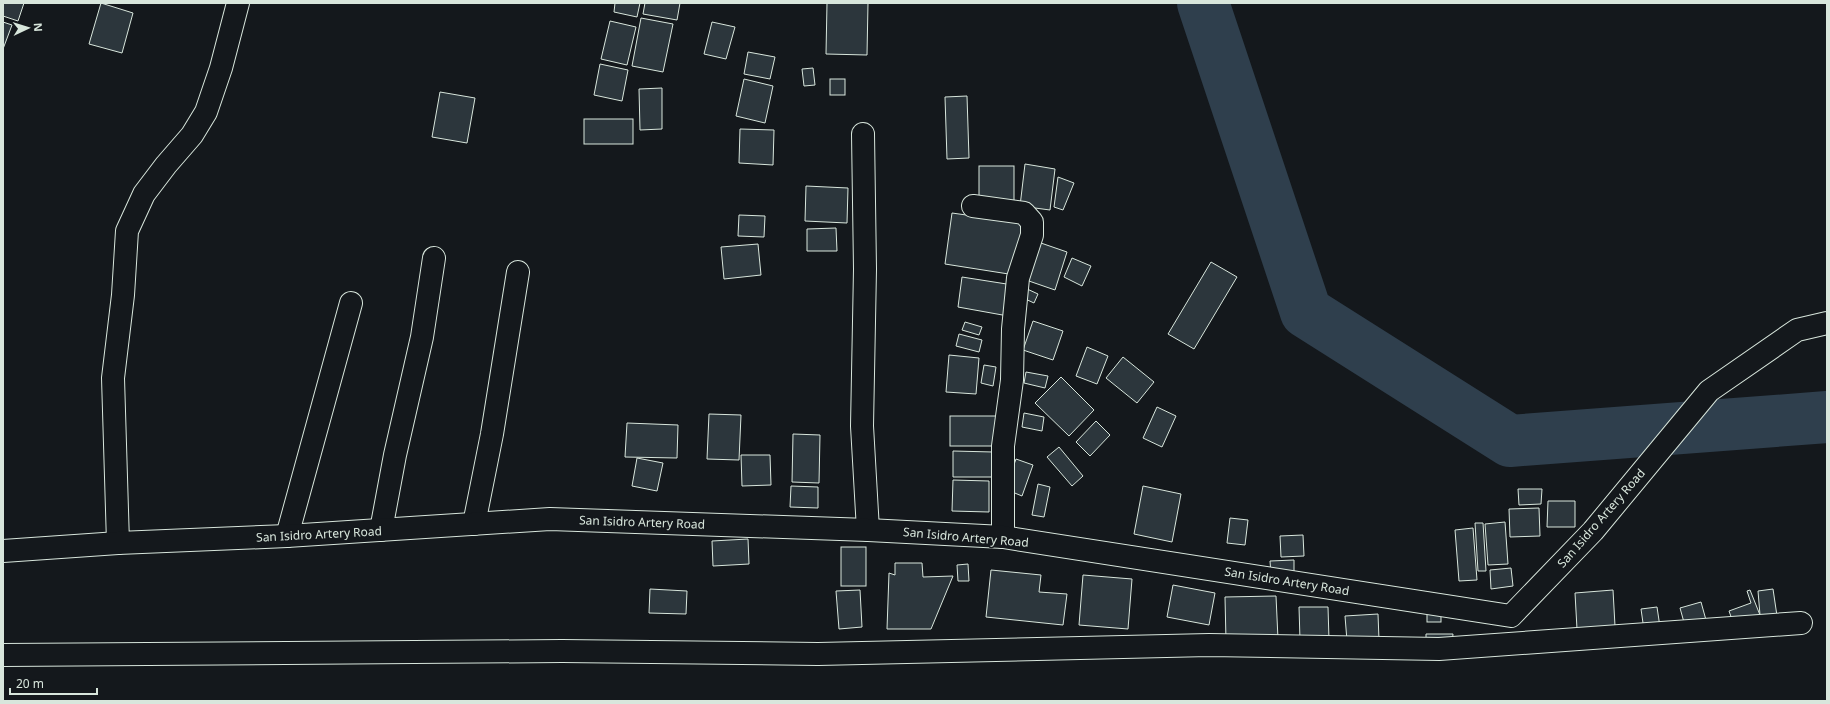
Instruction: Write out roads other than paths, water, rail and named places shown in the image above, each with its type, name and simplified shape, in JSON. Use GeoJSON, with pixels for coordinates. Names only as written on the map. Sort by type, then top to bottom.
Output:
{"type":"FeatureCollection","features":[{"type":"Feature","properties":{"kind":"street"},"geometry":{"type":"LineString","coordinates":[[118,543],[113,378],[123,295],[127,231],[144,194],[192,135],[206,112],[221,68],[238,3]]}},
{"type":"Feature","properties":{"kind":"street"},"geometry":{"type":"LineString","coordinates":[[863,134],[865,269],[862,426],[868,530]]}},
{"type":"Feature","properties":{"kind":"street"},"geometry":{"type":"LineString","coordinates":[[973,206],[1024,213],[1032,222],[1032,235],[1018,278],[1013,329],[1012,380],[1002,446],[1003,537]]}},
{"type":"Feature","properties":{"kind":"street"},"geometry":{"type":"LineString","coordinates":[[381,530],[395,455],[422,337],[434,258]]}},
{"type":"Feature","properties":{"kind":"street"},"geometry":{"type":"LineString","coordinates":[[474,524],[492,434],[518,272]]}},
{"type":"Feature","properties":{"kind":"street"},"geometry":{"type":"LineString","coordinates":[[287,536],[351,303]]}},
{"type":"Feature","properties":{"kind":"street","name":"San Isidro Artery Road"},"geometry":{"type":"LineString","coordinates":[[3,551],[118,543],[287,536],[550,519],[868,530],[1003,537],[1511,616],[1593,531],[1709,391],[1797,330],[1827,323]]}},
{"type":"Feature","properties":{"kind":"street"},"geometry":{"type":"LineString","coordinates":[[1511,616],[1513,644]]}},
{"type":"Feature","properties":{"kind":"street"},"geometry":{"type":"LineString","coordinates":[[3,654],[546,651],[818,654],[1209,646],[1439,649],[1801,623]]}},
{"type":"Feature","properties":{"kind":"waterway"},"geometry":{"type":"LineString","coordinates":[[1203,3],[1306,312],[1510,441],[1827,417]]}}]}
